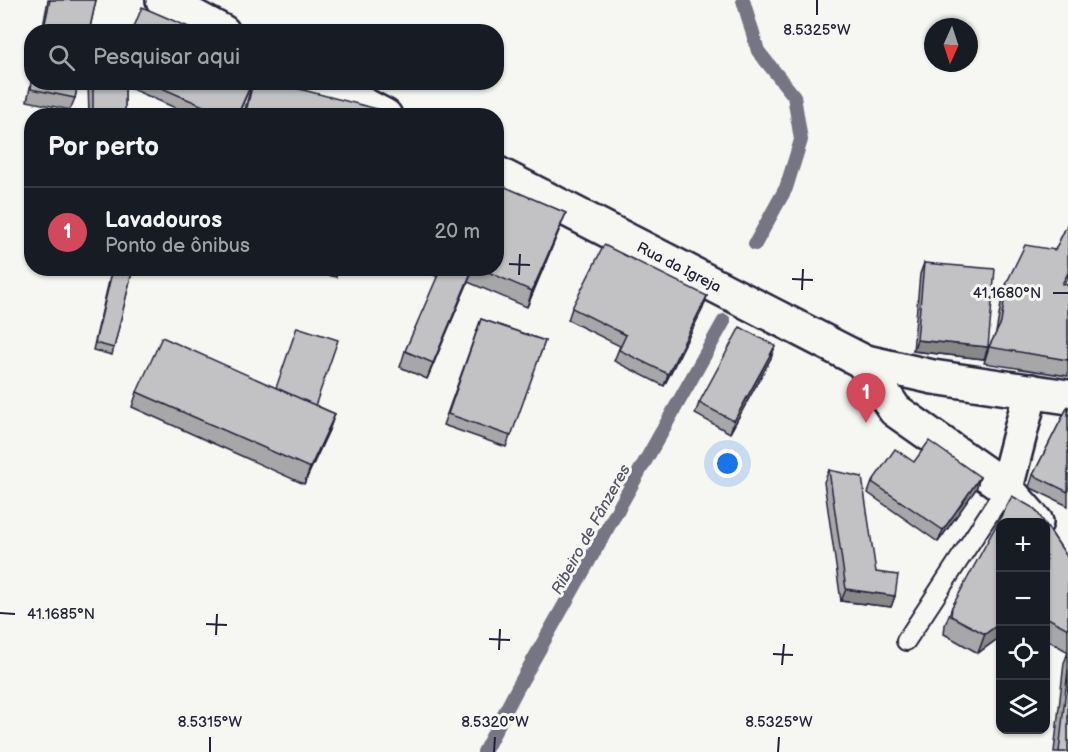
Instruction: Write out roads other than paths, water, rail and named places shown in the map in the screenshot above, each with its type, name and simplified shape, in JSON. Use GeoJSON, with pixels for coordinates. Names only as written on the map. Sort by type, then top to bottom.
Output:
{"type":"FeatureCollection","features":[{"type":"Feature","properties":{"kind":"street"},"geometry":{"type":"LineString","coordinates":[[163,0],[209,24]]}},
{"type":"Feature","properties":{"kind":"street"},"geometry":{"type":"LineString","coordinates":[[336,90],[370,108]]}},
{"type":"Feature","properties":{"kind":"street","name":"Rua da Igreja"},"geometry":{"type":"LineString","coordinates":[[504,177],[862,361]]}},
{"type":"Feature","properties":{"kind":"street"},"geometry":{"type":"LineString","coordinates":[[862,361],[933,377],[1068,397]]}},
{"type":"Feature","properties":{"kind":"street"},"geometry":{"type":"LineString","coordinates":[[862,361],[895,410],[1006,488],[1032,518]]}},
{"type":"Feature","properties":{"kind":"street"},"geometry":{"type":"LineString","coordinates":[[1006,488],[1031,391]]}},
{"type":"Feature","properties":{"kind":"lane"},"geometry":{"type":"LineString","coordinates":[[906,641],[1006,488]]}},
{"type":"Feature","properties":{"kind":"waterway","name":"Ribeiro de Fânzeres"},"geometry":{"type":"LineString","coordinates":[[743,0],[758,51],[794,96],[801,140],[786,188],[755,244]]}},
{"type":"Feature","properties":{"kind":"waterway","name":"Ribeiro de Fânzeres"},"geometry":{"type":"LineString","coordinates":[[484,752],[517,689],[724,321]]}},
{"type":"Feature","properties":{"kind":"place","name":"Lavadouros"},"geometry":{"type":"Point","coordinates":[866,423]}}]}
